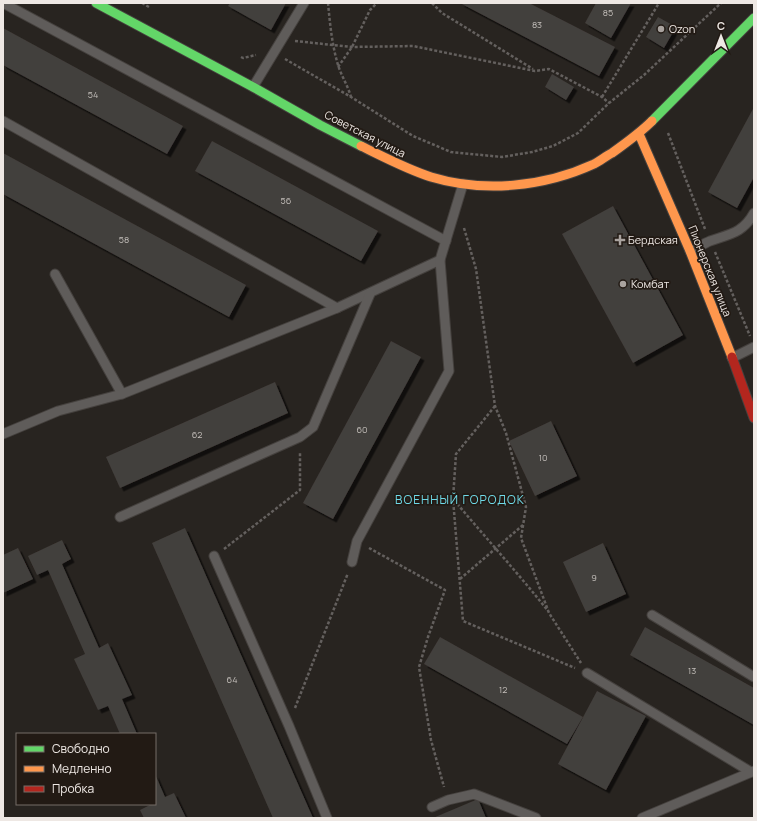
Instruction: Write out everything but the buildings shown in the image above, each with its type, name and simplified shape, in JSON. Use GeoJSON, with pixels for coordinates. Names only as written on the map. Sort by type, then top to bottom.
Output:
{"type":"FeatureCollection","features":[{"type":"Feature","properties":{"kind":"street","name":"Советская улица"},"geometry":{"type":"LineString","coordinates":[[96,3],[253,87],[320,125],[402,166],[432,177],[463,184],[501,187],[550,180],[595,164],[639,134],[754,18]]}},
{"type":"Feature","properties":{"kind":"street","name":"Пионерская улица"},"geometry":{"type":"LineString","coordinates":[[639,134],[659,183],[690,251],[754,418]]}},
{"type":"Feature","properties":{"kind":"lane"},"geometry":{"type":"LineString","coordinates":[[253,87],[304,3]]}},
{"type":"Feature","properties":{"kind":"lane"},"geometry":{"type":"LineString","coordinates":[[3,4],[446,241]]}},
{"type":"Feature","properties":{"kind":"lane"},"geometry":{"type":"LineString","coordinates":[[3,121],[337,308]]}},
{"type":"Feature","properties":{"kind":"lane"},"geometry":{"type":"LineString","coordinates":[[352,562],[357,541],[449,371],[440,260],[463,184]]}},
{"type":"Feature","properties":{"kind":"lane"},"geometry":{"type":"LineString","coordinates":[[690,251],[710,241],[730,235],[748,223],[754,213]]}},
{"type":"Feature","properties":{"kind":"lane"},"geometry":{"type":"LineString","coordinates":[[3,434],[58,411],[122,394],[337,308],[370,294],[440,260]]}},
{"type":"Feature","properties":{"kind":"lane"},"geometry":{"type":"LineString","coordinates":[[55,274],[122,394]]}},
{"type":"Feature","properties":{"kind":"lane"},"geometry":{"type":"LineString","coordinates":[[120,517],[300,437],[313,427],[370,294]]}},
{"type":"Feature","properties":{"kind":"lane"},"geometry":{"type":"LineString","coordinates":[[732,358],[754,347]]}},
{"type":"Feature","properties":{"kind":"lane"},"geometry":{"type":"LineString","coordinates":[[214,556],[327,818]]}},
{"type":"Feature","properties":{"kind":"lane"},"geometry":{"type":"LineString","coordinates":[[652,615],[754,677]]}},
{"type":"Feature","properties":{"kind":"lane"},"geometry":{"type":"LineString","coordinates":[[587,673],[753,771]]}},
{"type":"Feature","properties":{"kind":"lane"},"geometry":{"type":"LineString","coordinates":[[642,818],[753,771]]}},
{"type":"Feature","properties":{"kind":"lane"},"geometry":{"type":"LineString","coordinates":[[432,807],[448,800],[474,794],[536,818]]}},
{"type":"Feature","properties":{"kind":"path"},"geometry":{"type":"LineString","coordinates":[[142,3],[155,10]]}},
{"type":"Feature","properties":{"kind":"path"},"geometry":{"type":"LineString","coordinates":[[328,3],[333,45],[338,66],[347,84],[351,97]]}},
{"type":"Feature","properties":{"kind":"path"},"geometry":{"type":"LineString","coordinates":[[338,66],[352,47],[370,10],[377,3]]}},
{"type":"Feature","properties":{"kind":"path"},"geometry":{"type":"LineString","coordinates":[[432,3],[442,13],[535,71]]}},
{"type":"Feature","properties":{"kind":"path"},"geometry":{"type":"LineString","coordinates":[[602,97],[659,3]]}},
{"type":"Feature","properties":{"kind":"path"},"geometry":{"type":"LineString","coordinates":[[237,54],[243,58],[273,52],[351,97],[413,136],[450,152],[502,157],[532,152],[553,146],[578,133],[609,103],[644,75],[720,3]]}},
{"type":"Feature","properties":{"kind":"path"},"geometry":{"type":"LineString","coordinates":[[281,40],[352,47],[413,46],[535,71],[549,69],[602,97],[609,103]]}},
{"type":"Feature","properties":{"kind":"path"},"geometry":{"type":"LineString","coordinates":[[667,128],[668,136],[751,338]]}},
{"type":"Feature","properties":{"kind":"path"},"geometry":{"type":"LineString","coordinates":[[464,226],[476,269],[495,406],[506,433],[526,507],[521,538],[549,613]]}},
{"type":"Feature","properties":{"kind":"path"},"geometry":{"type":"LineString","coordinates":[[495,406],[456,454],[453,499],[463,621],[587,673]]}},
{"type":"Feature","properties":{"kind":"path"},"geometry":{"type":"LineString","coordinates":[[214,556],[300,490],[300,437]]}},
{"type":"Feature","properties":{"kind":"path"},"geometry":{"type":"LineString","coordinates":[[453,499],[495,549],[515,569],[549,613],[587,673]]}},
{"type":"Feature","properties":{"kind":"path"},"geometry":{"type":"LineString","coordinates":[[460,580],[523,524]]}},
{"type":"Feature","properties":{"kind":"path"},"geometry":{"type":"LineString","coordinates":[[357,541],[445,590],[419,667],[431,740],[448,800]]}},
{"type":"Feature","properties":{"kind":"path"},"geometry":{"type":"LineString","coordinates":[[288,726],[352,562]]}},
{"type":"Feature","properties":{"kind":"traffic: fast"},"geometry":{"type":"LineString","coordinates":[[96,3],[361,146]]}},
{"type":"Feature","properties":{"kind":"traffic: fast"},"geometry":{"type":"LineString","coordinates":[[652,121],[754,18]]}},
{"type":"Feature","properties":{"kind":"traffic: slow"},"geometry":{"type":"LineString","coordinates":[[361,146],[404,167],[431,177],[472,185],[514,185],[555,178],[594,164],[628,142],[652,121]]}},
{"type":"Feature","properties":{"kind":"traffic: slow"},"geometry":{"type":"LineString","coordinates":[[639,134],[690,251],[732,357]]}},
{"type":"Feature","properties":{"kind":"traffic: jam"},"geometry":{"type":"LineString","coordinates":[[732,357],[754,418]]}},
{"type":"Feature","properties":{"kind":"place","name":"Ozon"},"geometry":{"type":"Point","coordinates":[661,29]}},
{"type":"Feature","properties":{"kind":"place","name":"Бердская"},"geometry":{"type":"Point","coordinates":[620,240]}},
{"type":"Feature","properties":{"kind":"place","name":"Комбат"},"geometry":{"type":"Point","coordinates":[623,284]}},
{"type":"Feature","properties":{"kind":"district","name":"ВОЕННЫЙ ГОРОДОК"},"geometry":{"type":"Point","coordinates":[460,500]}}]}
